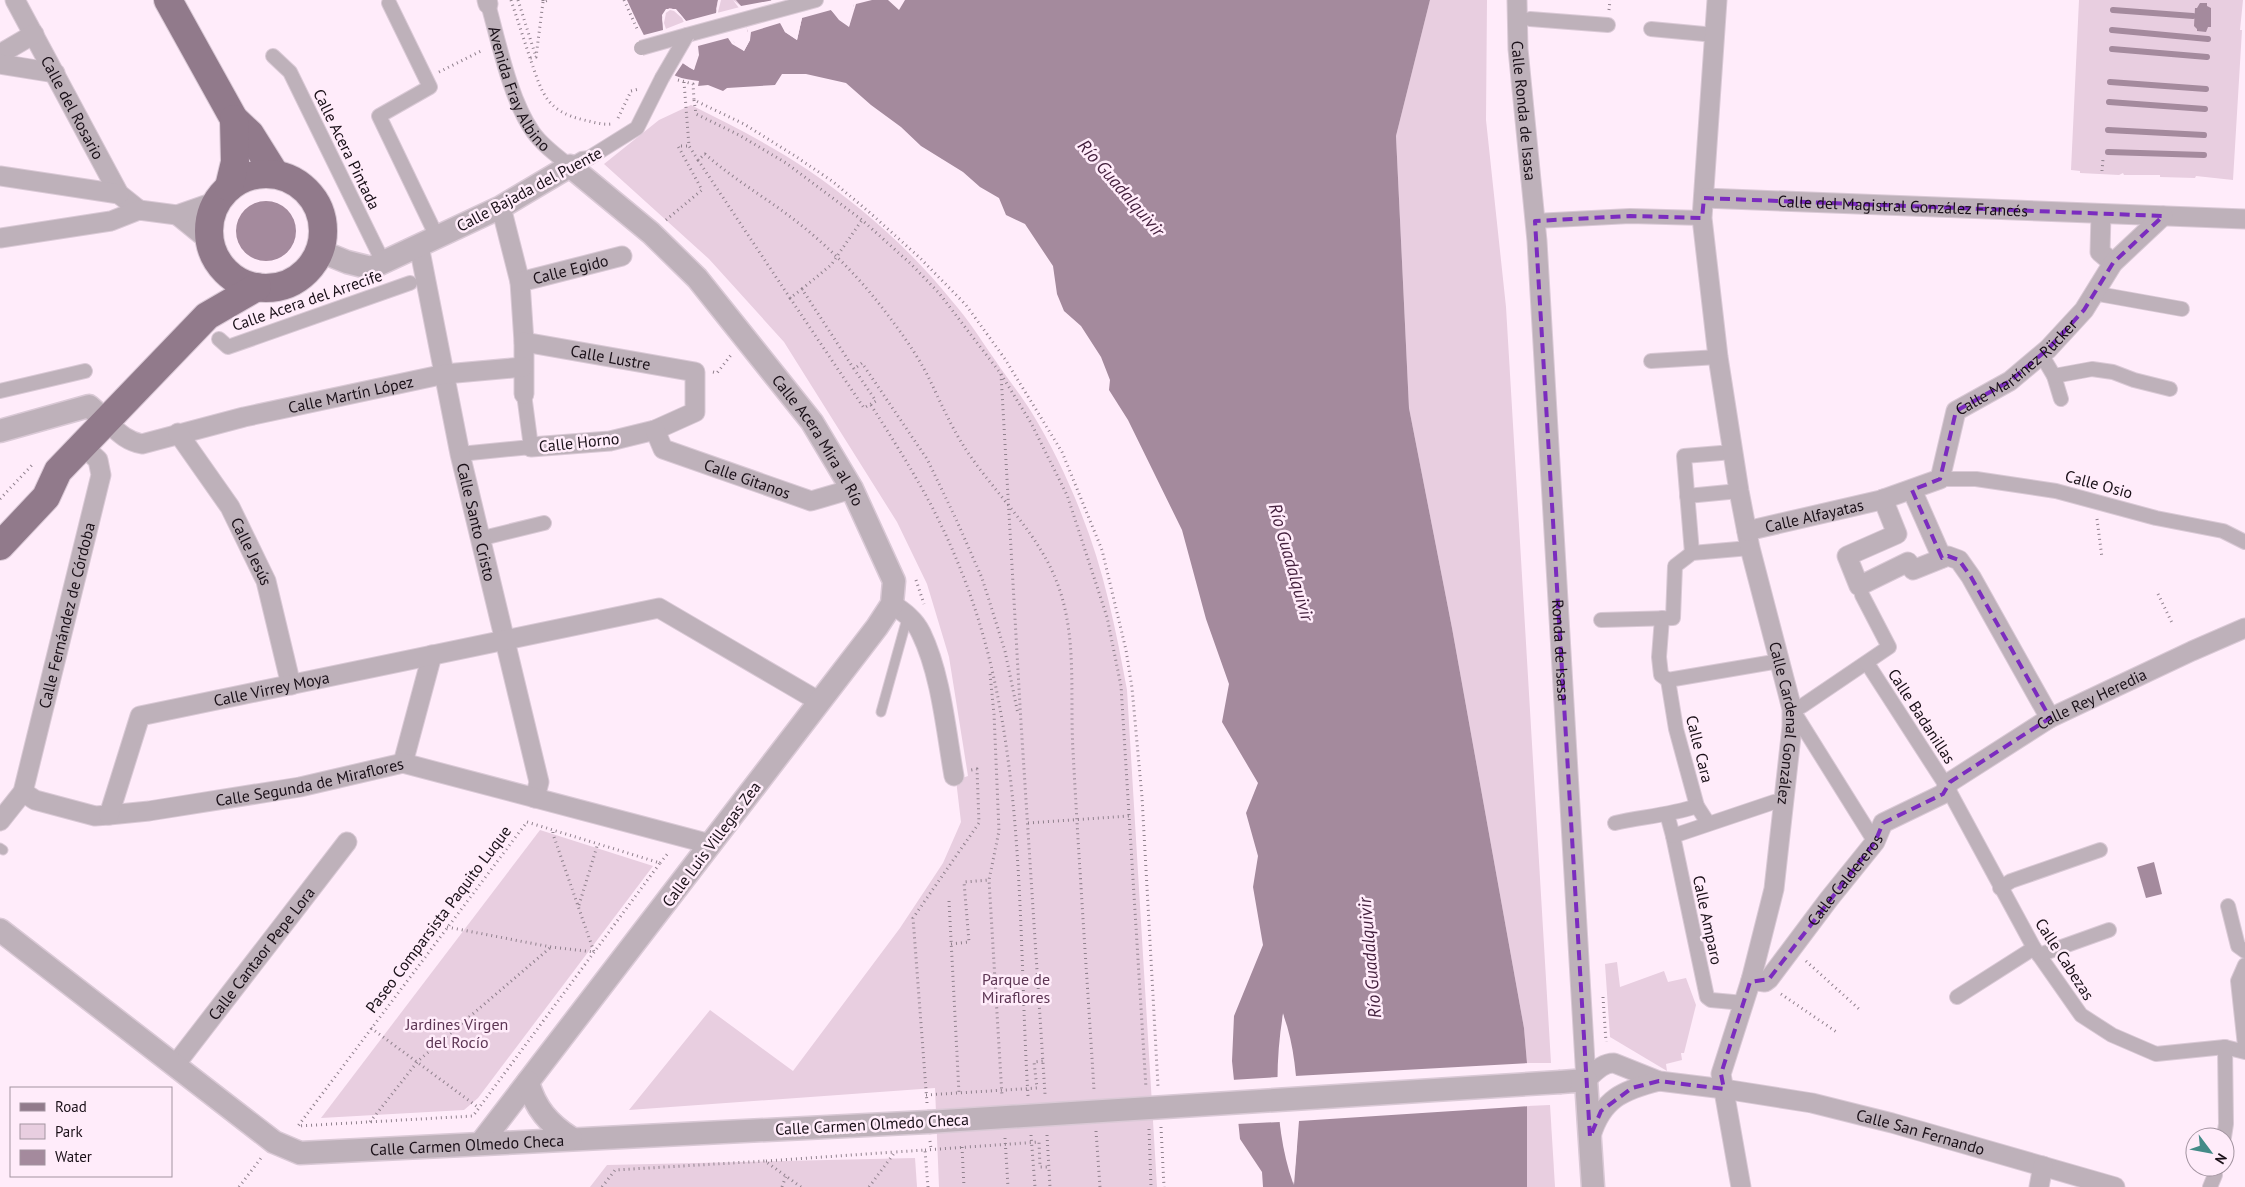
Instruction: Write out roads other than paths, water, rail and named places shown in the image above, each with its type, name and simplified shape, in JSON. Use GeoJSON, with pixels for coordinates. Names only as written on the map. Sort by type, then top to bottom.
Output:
{"type":"FeatureCollection","features":[{"type":"Feature","properties":{"kind":"main road"},"geometry":{"type":"LineString","coordinates":[[168,0],[234,119],[250,134],[275,174]]}},
{"type":"Feature","properties":{"kind":"main road"},"geometry":{"type":"LineString","coordinates":[[213,328],[213,251],[209,227],[211,213],[223,194],[235,162],[234,119]]}},
{"type":"Feature","properties":{"kind":"main road"},"geometry":{"type":"LineString","coordinates":[[213,251],[227,273],[241,282],[257,287],[276,287],[294,280],[310,268],[320,251],[324,235],[322,218],[316,202],[305,188],[291,179],[275,174],[258,174],[243,178],[223,194]]}},
{"type":"Feature","properties":{"kind":"main road"},"geometry":{"type":"LineString","coordinates":[[0,518],[32,485],[58,471],[106,421],[257,287]]}},
{"type":"Feature","properties":{"kind":"main road"},"geometry":{"type":"LineString","coordinates":[[0,546],[46,497],[58,471]]}},
{"type":"Feature","properties":{"kind":"street","name":"Calle del Rosario"},"geometry":{"type":"LineString","coordinates":[[15,0],[119,194],[138,210]]}},
{"type":"Feature","properties":{"kind":"street"},"geometry":{"type":"LineString","coordinates":[[640,42],[687,35],[816,0]]}},
{"type":"Feature","properties":{"kind":"street","name":"Calle Ronda de Isasa"},"geometry":{"type":"LineString","coordinates":[[1517,0],[1518,49],[1535,221]]}},
{"type":"Feature","properties":{"kind":"street","name":"Calle Cardenal González"},"geometry":{"type":"LineString","coordinates":[[1717,0],[1702,218],[1718,358],[1739,492],[1748,539],[1792,709],[1792,727],[1774,890],[1758,981],[1744,1002],[1721,1074],[1741,1187]]}},
{"type":"Feature","properties":{"kind":"street","name":"Avenida Fray Albino"},"geometry":{"type":"LineString","coordinates":[[487,2],[519,109],[533,133],[570,166]]}},
{"type":"Feature","properties":{"kind":"street"},"geometry":{"type":"LineString","coordinates":[[389,3],[430,87],[379,116],[428,242]]}},
{"type":"Feature","properties":{"kind":"street"},"geometry":{"type":"LineString","coordinates":[[1530,19],[1608,25]]}},
{"type":"Feature","properties":{"kind":"street"},"geometry":{"type":"LineString","coordinates":[[1651,29],[1715,35]]}},
{"type":"Feature","properties":{"kind":"street"},"geometry":{"type":"LineString","coordinates":[[0,54],[34,34]]}},
{"type":"Feature","properties":{"kind":"street","name":"Calle Bajada del Puente"},"geometry":{"type":"LineString","coordinates":[[320,251],[347,262],[371,268],[500,206],[582,159],[589,158],[637,128],[662,78],[687,35]]}},
{"type":"Feature","properties":{"kind":"street","name":"Calle Acera Pintada"},"geometry":{"type":"LineString","coordinates":[[273,56],[290,72],[383,262]]}},
{"type":"Feature","properties":{"kind":"street"},"geometry":{"type":"LineString","coordinates":[[0,64],[55,73]]}},
{"type":"Feature","properties":{"kind":"street","name":"Calle Acera Mira al Río"},"geometry":{"type":"LineString","coordinates":[[570,166],[651,233],[697,278],[812,422],[852,489],[894,582],[900,610]]}},
{"type":"Feature","properties":{"kind":"street"},"geometry":{"type":"LineString","coordinates":[[0,176],[119,194]]}},
{"type":"Feature","properties":{"kind":"street"},"geometry":{"type":"LineString","coordinates":[[0,238],[111,221],[138,210],[177,215],[223,194]]}},
{"type":"Feature","properties":{"kind":"street","name":"Calle del Magistral González Francés"},"geometry":{"type":"LineString","coordinates":[[1704,198],[2245,219]]}},
{"type":"Feature","properties":{"kind":"street"},"geometry":{"type":"LineString","coordinates":[[500,206],[520,282],[524,342],[524,394],[531,447]]}},
{"type":"Feature","properties":{"kind":"street"},"geometry":{"type":"LineString","coordinates":[[2101,214],[2100,252],[2113,263]]}},
{"type":"Feature","properties":{"kind":"street"},"geometry":{"type":"LineString","coordinates":[[177,215],[213,251]]}},
{"type":"Feature","properties":{"kind":"street"},"geometry":{"type":"LineString","coordinates":[[1535,221],[1630,216],[1702,218]]}},
{"type":"Feature","properties":{"kind":"street","name":"Calle Martínez Rücker"},"geometry":{"type":"LineString","coordinates":[[1940,479],[1956,410],[2010,381],[2048,349],[2084,310],[2113,263],[2163,216]]}},
{"type":"Feature","properties":{"kind":"street","name":"Ronda de Isasa"},"geometry":{"type":"LineString","coordinates":[[1535,221],[1586,1080]]}},
{"type":"Feature","properties":{"kind":"street","name":"Calle Santo Cristo"},"geometry":{"type":"LineString","coordinates":[[428,242],[445,374],[460,454],[539,782],[535,798]]}},
{"type":"Feature","properties":{"kind":"street","name":"Calle Egido"},"geometry":{"type":"LineString","coordinates":[[520,282],[622,256]]}},
{"type":"Feature","properties":{"kind":"street","name":"Calle Acera del Arrecife"},"geometry":{"type":"LineString","coordinates":[[213,328],[228,347],[410,283]]}},
{"type":"Feature","properties":{"kind":"street"},"geometry":{"type":"LineString","coordinates":[[2096,291],[2104,295],[2182,309]]}},
{"type":"Feature","properties":{"kind":"street","name":"Calle Lustre"},"geometry":{"type":"LineString","coordinates":[[524,342],[695,372],[694,412]]}},
{"type":"Feature","properties":{"kind":"street"},"geometry":{"type":"LineString","coordinates":[[2041,354],[2060,375],[2061,398]]}},
{"type":"Feature","properties":{"kind":"street"},"geometry":{"type":"LineString","coordinates":[[1651,361],[1718,358]]}},
{"type":"Feature","properties":{"kind":"street","name":"Calle Martín López"},"geometry":{"type":"LineString","coordinates":[[106,421],[121,436],[132,442],[142,444],[244,416],[445,374],[523,367]]}},
{"type":"Feature","properties":{"kind":"street"},"geometry":{"type":"LineString","coordinates":[[2060,375],[2092,368],[2113,372],[2134,380],[2170,389]]}},
{"type":"Feature","properties":{"kind":"street"},"geometry":{"type":"LineString","coordinates":[[0,391],[85,371]]}},
{"type":"Feature","properties":{"kind":"street"},"geometry":{"type":"LineString","coordinates":[[0,431],[90,406],[106,421]]}},
{"type":"Feature","properties":{"kind":"street","name":"Calle Horno"},"geometry":{"type":"LineString","coordinates":[[460,454],[610,441],[655,430],[694,412]]}},
{"type":"Feature","properties":{"kind":"street","name":"Calle Gitanos"},"geometry":{"type":"LineString","coordinates":[[655,430],[663,449],[811,500],[852,489]]}},
{"type":"Feature","properties":{"kind":"street","name":"Calle Jesús"},"geometry":{"type":"LineString","coordinates":[[178,433],[230,507],[266,581],[291,685]]}},
{"type":"Feature","properties":{"kind":"street","name":"Calle Fernández de Córdoba"},"geometry":{"type":"LineString","coordinates":[[23,792],[101,475],[98,460],[83,446]]}},
{"type":"Feature","properties":{"kind":"street"},"geometry":{"type":"LineString","coordinates":[[1692,553],[1684,456],[1733,452]]}},
{"type":"Feature","properties":{"kind":"street","name":"Calle Alfayatas"},"geometry":{"type":"LineString","coordinates":[[1748,539],[1912,490],[1940,479]]}},
{"type":"Feature","properties":{"kind":"street","name":"Calle Osio"},"geometry":{"type":"LineString","coordinates":[[1940,479],[1998,482],[2056,491],[2156,518],[2223,531],[2245,542]]}},
{"type":"Feature","properties":{"kind":"street"},"geometry":{"type":"LineString","coordinates":[[1912,490],[1950,559],[1971,577],[2050,718]]}},
{"type":"Feature","properties":{"kind":"street"},"geometry":{"type":"LineString","coordinates":[[1687,496],[1739,492]]}},
{"type":"Feature","properties":{"kind":"street"},"geometry":{"type":"LineString","coordinates":[[1876,842],[1792,709],[1802,706],[1888,647],[1860,591],[1846,556],[1897,534],[1882,499]]}},
{"type":"Feature","properties":{"kind":"street"},"geometry":{"type":"LineString","coordinates":[[479,538],[544,524]]}},
{"type":"Feature","properties":{"kind":"street"},"geometry":{"type":"LineString","coordinates":[[1601,620],[1673,618],[1675,566],[1692,553],[1748,539]]}},
{"type":"Feature","properties":{"kind":"street"},"geometry":{"type":"LineString","coordinates":[[1860,591],[1908,562],[1913,570],[1950,559]]}},
{"type":"Feature","properties":{"kind":"street","name":"Calle Virrey Moya"},"geometry":{"type":"LineString","coordinates":[[109,815],[140,716],[659,608],[820,702]]}},
{"type":"Feature","properties":{"kind":"street"},"geometry":{"type":"LineString","coordinates":[[900,610],[921,633],[938,681],[954,776]]}},
{"type":"Feature","properties":{"kind":"street","name":"Calle Luis Villegas Zea"},"geometry":{"type":"LineString","coordinates":[[481,1143],[820,702],[900,610]]}},
{"type":"Feature","properties":{"kind":"street","name":"Calle Cara"},"geometry":{"type":"LineString","coordinates":[[1662,618],[1661,676],[1668,680],[1676,729],[1697,806],[1708,823]]}},
{"type":"Feature","properties":{"kind":"street","name":"Calle Rey Heredia"},"geometry":{"type":"LineString","coordinates":[[1947,787],[1950,782],[2050,718],[2245,628]]}},
{"type":"Feature","properties":{"kind":"street"},"geometry":{"type":"LineString","coordinates":[[403,763],[432,655]]}},
{"type":"Feature","properties":{"kind":"street"},"geometry":{"type":"LineString","coordinates":[[1668,680],[1780,662]]}},
{"type":"Feature","properties":{"kind":"street","name":"Calle Badanillas"},"geometry":{"type":"LineString","coordinates":[[1867,663],[1947,787]]}},
{"type":"Feature","properties":{"kind":"street","name":"Calle Segunda de Miraflores"},"geometry":{"type":"LineString","coordinates":[[23,792],[35,800],[52,805],[95,816],[109,815],[300,787],[403,763],[710,844]]}},
{"type":"Feature","properties":{"kind":"street","name":"Calle Caldereros"},"geometry":{"type":"LineString","coordinates":[[1758,981],[1793,949],[1829,899],[1876,842],[1883,823],[1943,794],[1947,787]]}},
{"type":"Feature","properties":{"kind":"street","name":"Calle Cabezas"},"geometry":{"type":"LineString","coordinates":[[1947,787],[2000,888],[2037,951],[2081,1015],[2112,1035],[2156,1054],[2225,1047],[2245,1052]]}},
{"type":"Feature","properties":{"kind":"street"},"geometry":{"type":"LineString","coordinates":[[0,821],[23,792]]}},
{"type":"Feature","properties":{"kind":"street"},"geometry":{"type":"LineString","coordinates":[[1673,836],[1774,802],[1783,801]]}},
{"type":"Feature","properties":{"kind":"street"},"geometry":{"type":"LineString","coordinates":[[1615,823],[1646,816],[1667,814],[1697,806]]}},
{"type":"Feature","properties":{"kind":"street","name":"Calle Amparo"},"geometry":{"type":"LineString","coordinates":[[1667,814],[1707,997],[1711,1000],[1744,1002]]}},
{"type":"Feature","properties":{"kind":"street","name":"Calle Cantaor Pepe Lora"},"geometry":{"type":"LineString","coordinates":[[175,1065],[347,842]]}},
{"type":"Feature","properties":{"kind":"street"},"geometry":{"type":"LineString","coordinates":[[2000,888],[2011,881],[2100,850]]}},
{"type":"Feature","properties":{"kind":"street"},"geometry":{"type":"LineString","coordinates":[[2228,906],[2238,946],[2245,951]]}},
{"type":"Feature","properties":{"kind":"street","name":"Calle Carmen Olmedo Checa"},"geometry":{"type":"LineString","coordinates":[[0,930],[274,1142],[291,1150],[309,1153],[571,1138],[928,1122],[1586,1080]]}},
{"type":"Feature","properties":{"kind":"street"},"geometry":{"type":"LineString","coordinates":[[1957,998],[2037,951],[2109,930]]}},
{"type":"Feature","properties":{"kind":"street"},"geometry":{"type":"LineString","coordinates":[[2245,965],[2238,980],[2245,1046]]}},
{"type":"Feature","properties":{"kind":"street"},"geometry":{"type":"LineString","coordinates":[[2225,1047],[2226,1127]]}},
{"type":"Feature","properties":{"kind":"street"},"geometry":{"type":"LineString","coordinates":[[1593,1187],[1586,1080],[1601,1067],[1614,1063],[1659,1081]]}},
{"type":"Feature","properties":{"kind":"street"},"geometry":{"type":"LineString","coordinates":[[1590,1137],[1602,1111],[1619,1094],[1632,1088],[1659,1081]]}},
{"type":"Feature","properties":{"kind":"street","name":"Calle San Fernando"},"geometry":{"type":"LineString","coordinates":[[1659,1081],[1724,1088],[1812,1103],[2114,1187]]}},
{"type":"Feature","properties":{"kind":"street"},"geometry":{"type":"LineString","coordinates":[[528,1082],[532,1098],[542,1113],[553,1126],[571,1138]]}},
{"type":"Feature","properties":{"kind":"street"},"geometry":{"type":"LineString","coordinates":[[2039,1187],[2043,1166]]}},
{"type":"Feature","properties":{"kind":"lane"},"geometry":{"type":"LineString","coordinates":[[881,712],[900,610]]}},
{"type":"Feature","properties":{"kind":"water","name":"Río Guadalquivir"},"geometry":{"type":"Polygon","coordinates":[[[627,0],[718,0],[716,9],[728,37],[744,51],[750,40],[741,6],[736,0],[771,0],[785,32],[797,40],[802,18],[796,0],[831,10],[849,26],[855,0],[888,0],[899,10],[905,0],[1430,0],[1396,136],[1409,408],[1452,628],[1524,1028],[1527,1063],[1527,1187],[1263,1187],[1262,1172],[1240,1139],[1232,1061],[1234,1016],[1263,945],[1253,887],[1258,856],[1246,813],[1258,783],[1222,722],[1229,684],[1206,619],[1182,530],[1128,420],[1109,390],[1110,380],[1101,357],[1081,326],[1064,311],[1057,294],[1053,266],[1025,224],[1006,215],[999,198],[980,187],[963,172],[921,146],[901,127],[871,105],[846,83],[806,74],[782,74],[775,85],[727,88],[723,91],[708,85],[698,86],[699,81],[676,76],[662,63],[648,42],[627,0]],[[669,8],[662,19],[668,43],[675,55],[694,70],[697,54],[696,40],[683,17],[674,9],[669,8]],[[1283,1014],[1278,1056],[1278,1100],[1283,1143],[1293,1183],[1298,1120],[1296,1075],[1289,1033],[1283,1014]]]}},
{"type":"Feature","properties":{"kind":"water"},"geometry":{"type":"Polygon","coordinates":[[[2200,3],[2207,3],[2207,6],[2211,8],[2211,27],[2208,27],[2206,32],[2197,31],[2194,26],[2195,8],[2200,3]]]}},
{"type":"Feature","properties":{"kind":"water"},"geometry":{"type":"Polygon","coordinates":[[[260,201],[272,201],[283,206],[291,214],[296,225],[294,243],[283,256],[272,261],[260,261],[249,256],[241,248],[236,237],[236,225],[241,214],[249,206],[260,201]]]}},
{"type":"Feature","properties":{"kind":"water"},"geometry":{"type":"Polygon","coordinates":[[[2154,862],[2162,894],[2146,898],[2137,867],[2154,862]]]}},
{"type":"Feature","properties":{"kind":"waterway"},"geometry":{"type":"LineString","coordinates":[[2113,10],[2193,16]]}},
{"type":"Feature","properties":{"kind":"waterway"},"geometry":{"type":"LineString","coordinates":[[2112,30],[2208,39]]}},
{"type":"Feature","properties":{"kind":"waterway"},"geometry":{"type":"LineString","coordinates":[[2112,49],[2207,57]]}},
{"type":"Feature","properties":{"kind":"waterway"},"geometry":{"type":"LineString","coordinates":[[2110,82],[2206,89]]}},
{"type":"Feature","properties":{"kind":"waterway"},"geometry":{"type":"LineString","coordinates":[[2109,102],[2205,109]]}},
{"type":"Feature","properties":{"kind":"waterway"},"geometry":{"type":"LineString","coordinates":[[2108,130],[2204,135]]}},
{"type":"Feature","properties":{"kind":"waterway"},"geometry":{"type":"LineString","coordinates":[[2108,152],[2204,155]]}},
{"type":"Feature","properties":{"kind":"park label","name":"Parque de Miraflores"},"geometry":{"type":"Point","coordinates":[1016,988]}},
{"type":"Feature","properties":{"kind":"park label","name":"Jardines Virgen del Rocío"},"geometry":{"type":"Point","coordinates":[457,1033]}}]}
